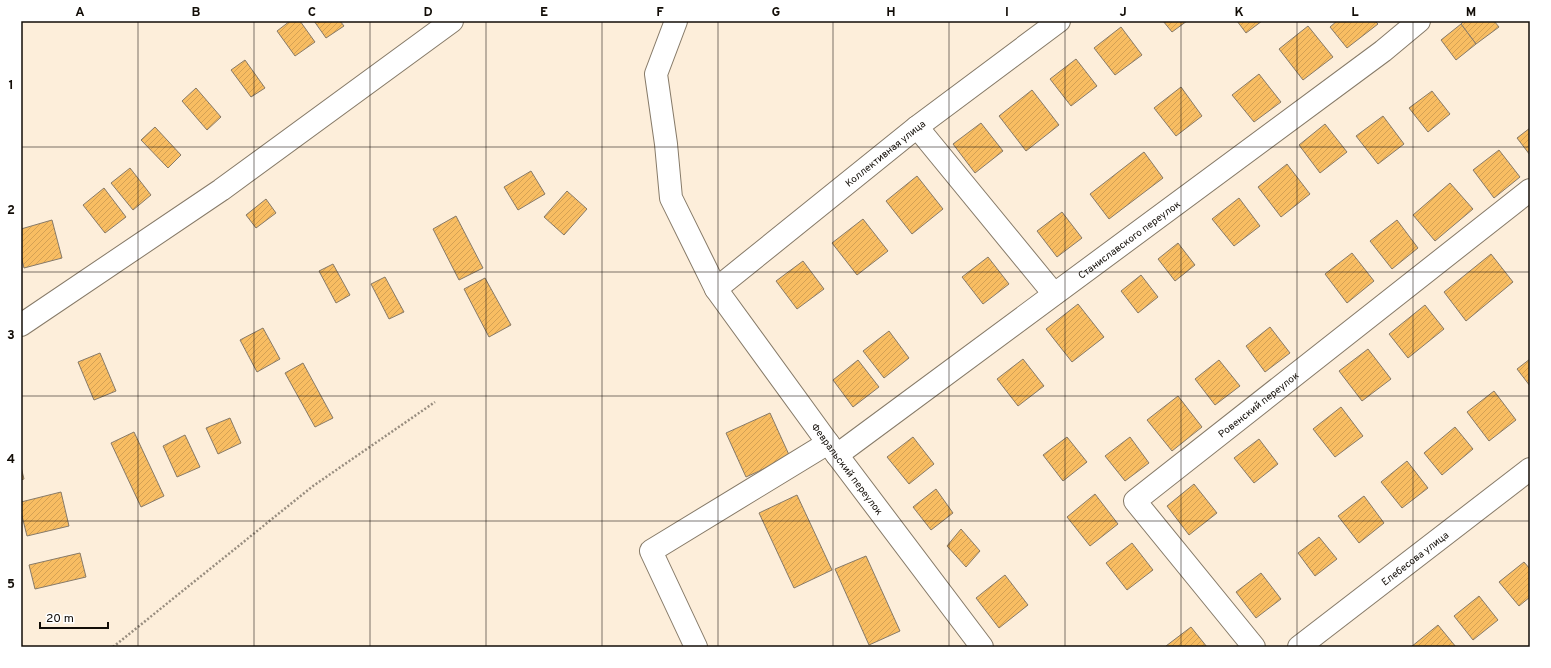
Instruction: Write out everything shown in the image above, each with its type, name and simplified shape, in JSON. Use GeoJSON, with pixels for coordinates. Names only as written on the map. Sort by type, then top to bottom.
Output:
{"type":"FeatureCollection","features":[{"type":"Feature","properties":{"kind":"street"},"geometry":{"type":"LineString","coordinates":[[21,325],[220,190],[452,21]]}},
{"type":"Feature","properties":{"kind":"street","name":"Февральский переулок"},"geometry":{"type":"LineString","coordinates":[[676,21],[656,74],[666,144],[671,198],[716,289],[833,449],[982,647]]}},
{"type":"Feature","properties":{"kind":"street","name":"Коллективная улица"},"geometry":{"type":"LineString","coordinates":[[716,289],[917,127],[1059,21]]}},
{"type":"Feature","properties":{"kind":"street","name":"Станиславского переулок"},"geometry":{"type":"LineString","coordinates":[[696,647],[651,551],[833,449],[1054,294],[1383,51],[1419,21]]}},
{"type":"Feature","properties":{"kind":"street"},"geometry":{"type":"LineString","coordinates":[[917,127],[1054,294]]}},
{"type":"Feature","properties":{"kind":"street","name":"Ровенский переулок"},"geometry":{"type":"LineString","coordinates":[[1254,647],[1135,501],[1530,190]]}},
{"type":"Feature","properties":{"kind":"street","name":"Елебесова улица"},"geometry":{"type":"LineString","coordinates":[[1299,647],[1530,469]]}},
{"type":"Feature","properties":{"kind":"path"},"geometry":{"type":"LineString","coordinates":[[113,647],[313,486],[435,402]]}},
{"type":"Feature","properties":{"kind":"building"},"geometry":{"type":"Polygon","coordinates":[[[290,21],[300,21],[315,42],[295,56],[277,31],[290,21]]]}},
{"type":"Feature","properties":{"kind":"building"},"geometry":{"type":"Polygon","coordinates":[[[314,21],[340,21],[344,26],[326,38],[314,21]]]}},
{"type":"Feature","properties":{"kind":"building"},"geometry":{"type":"Polygon","coordinates":[[[1163,21],[1187,21],[1172,32],[1163,21]]]}},
{"type":"Feature","properties":{"kind":"building"},"geometry":{"type":"Polygon","coordinates":[[[1237,21],[1262,21],[1246,33],[1237,21]]]}},
{"type":"Feature","properties":{"kind":"building"},"geometry":{"type":"Polygon","coordinates":[[[1337,21],[1375,21],[1378,24],[1347,48],[1330,27],[1337,21]]]}},
{"type":"Feature","properties":{"kind":"building"},"geometry":{"type":"Polygon","coordinates":[[[1464,21],[1494,21],[1499,27],[1476,44],[1461,24],[1464,21]]]}},
{"type":"Feature","properties":{"kind":"building"},"geometry":{"type":"Polygon","coordinates":[[[1461,24],[1476,44],[1456,60],[1441,40],[1461,24]]]}},
{"type":"Feature","properties":{"kind":"building"},"geometry":{"type":"Polygon","coordinates":[[[1308,26],[1333,57],[1303,80],[1279,49],[1308,26]]]}},
{"type":"Feature","properties":{"kind":"building"},"geometry":{"type":"Polygon","coordinates":[[[1121,27],[1142,55],[1115,75],[1094,48],[1121,27]]]}},
{"type":"Feature","properties":{"kind":"building"},"geometry":{"type":"Polygon","coordinates":[[[1076,59],[1097,86],[1071,106],[1050,79],[1076,59]]]}},
{"type":"Feature","properties":{"kind":"building"},"geometry":{"type":"Polygon","coordinates":[[[245,60],[265,88],[251,97],[231,70],[245,60]]]}},
{"type":"Feature","properties":{"kind":"building"},"geometry":{"type":"Polygon","coordinates":[[[1259,74],[1281,102],[1254,122],[1232,95],[1259,74]]]}},
{"type":"Feature","properties":{"kind":"building"},"geometry":{"type":"Polygon","coordinates":[[[1181,87],[1202,116],[1176,136],[1154,108],[1181,87]]]}},
{"type":"Feature","properties":{"kind":"building"},"geometry":{"type":"Polygon","coordinates":[[[196,88],[221,117],[207,130],[182,101],[196,88]]]}},
{"type":"Feature","properties":{"kind":"building"},"geometry":{"type":"Polygon","coordinates":[[[1032,90],[1059,125],[1026,151],[999,116],[1032,90]]]}},
{"type":"Feature","properties":{"kind":"building"},"geometry":{"type":"Polygon","coordinates":[[[1432,91],[1450,114],[1428,132],[1409,108],[1432,91]]]}},
{"type":"Feature","properties":{"kind":"building"},"geometry":{"type":"Polygon","coordinates":[[[1383,116],[1404,144],[1378,164],[1356,136],[1383,116]]]}},
{"type":"Feature","properties":{"kind":"building"},"geometry":{"type":"Polygon","coordinates":[[[981,123],[1003,151],[975,173],[953,144],[981,123]]]}},
{"type":"Feature","properties":{"kind":"building"},"geometry":{"type":"Polygon","coordinates":[[[1325,124],[1347,152],[1320,173],[1299,145],[1325,124]]]}},
{"type":"Feature","properties":{"kind":"building"},"geometry":{"type":"Polygon","coordinates":[[[155,127],[181,155],[168,168],[141,140],[155,127]]]}},
{"type":"Feature","properties":{"kind":"building"},"geometry":{"type":"Polygon","coordinates":[[[1530,128],[1530,155],[1517,138],[1530,128]]]}},
{"type":"Feature","properties":{"kind":"building"},"geometry":{"type":"Polygon","coordinates":[[[1499,150],[1520,177],[1494,198],[1473,170],[1499,150]]]}},
{"type":"Feature","properties":{"kind":"building"},"geometry":{"type":"Polygon","coordinates":[[[1144,152],[1163,178],[1109,219],[1090,194],[1144,152]]]}},
{"type":"Feature","properties":{"kind":"building"},"geometry":{"type":"Polygon","coordinates":[[[1287,164],[1310,194],[1281,217],[1258,187],[1287,164]]]}},
{"type":"Feature","properties":{"kind":"building"},"geometry":{"type":"Polygon","coordinates":[[[130,168],[151,195],[133,210],[111,183],[130,168]]]}},
{"type":"Feature","properties":{"kind":"building"},"geometry":{"type":"Polygon","coordinates":[[[531,171],[545,194],[518,210],[504,187],[531,171]]]}},
{"type":"Feature","properties":{"kind":"building"},"geometry":{"type":"Polygon","coordinates":[[[917,176],[943,209],[912,234],[886,201],[917,176]]]}},
{"type":"Feature","properties":{"kind":"building"},"geometry":{"type":"Polygon","coordinates":[[[1450,183],[1473,209],[1435,241],[1413,215],[1450,183]]]}},
{"type":"Feature","properties":{"kind":"building"},"geometry":{"type":"Polygon","coordinates":[[[104,188],[126,217],[105,233],[83,205],[104,188]]]}},
{"type":"Feature","properties":{"kind":"building"},"geometry":{"type":"Polygon","coordinates":[[[567,191],[587,209],[564,235],[544,217],[567,191]]]}},
{"type":"Feature","properties":{"kind":"building"},"geometry":{"type":"Polygon","coordinates":[[[1239,198],[1260,226],[1234,246],[1212,219],[1239,198]]]}},
{"type":"Feature","properties":{"kind":"building"},"geometry":{"type":"Polygon","coordinates":[[[266,199],[276,213],[256,228],[246,215],[266,199]]]}},
{"type":"Feature","properties":{"kind":"building"},"geometry":{"type":"Polygon","coordinates":[[[1062,212],[1082,238],[1057,257],[1037,231],[1062,212]]]}},
{"type":"Feature","properties":{"kind":"building"},"geometry":{"type":"Polygon","coordinates":[[[456,216],[483,268],[459,280],[433,229],[456,216]]]}},
{"type":"Feature","properties":{"kind":"building"},"geometry":{"type":"Polygon","coordinates":[[[863,219],[888,251],[857,275],[832,243],[863,219]]]}},
{"type":"Feature","properties":{"kind":"building"},"geometry":{"type":"Polygon","coordinates":[[[52,220],[62,258],[24,268],[21,256],[21,229],[52,220]]]}},
{"type":"Feature","properties":{"kind":"building"},"geometry":{"type":"Polygon","coordinates":[[[1397,220],[1418,248],[1392,269],[1370,241],[1397,220]]]}},
{"type":"Feature","properties":{"kind":"building"},"geometry":{"type":"Polygon","coordinates":[[[1178,243],[1195,265],[1175,281],[1158,259],[1178,243]]]}},
{"type":"Feature","properties":{"kind":"building"},"geometry":{"type":"Polygon","coordinates":[[[1352,253],[1374,281],[1347,303],[1325,274],[1352,253]]]}},
{"type":"Feature","properties":{"kind":"building"},"geometry":{"type":"Polygon","coordinates":[[[1491,254],[1513,282],[1466,321],[1444,292],[1491,254]]]}},
{"type":"Feature","properties":{"kind":"building"},"geometry":{"type":"Polygon","coordinates":[[[988,257],[1009,284],[983,304],[962,277],[988,257]]]}},
{"type":"Feature","properties":{"kind":"building"},"geometry":{"type":"Polygon","coordinates":[[[803,261],[824,289],[797,309],[776,281],[803,261]]]}},
{"type":"Feature","properties":{"kind":"building"},"geometry":{"type":"Polygon","coordinates":[[[333,264],[350,295],[336,303],[319,271],[333,264]]]}},
{"type":"Feature","properties":{"kind":"building"},"geometry":{"type":"Polygon","coordinates":[[[1141,275],[1158,297],[1138,313],[1121,291],[1141,275]]]}},
{"type":"Feature","properties":{"kind":"building"},"geometry":{"type":"Polygon","coordinates":[[[385,277],[404,312],[389,319],[371,284],[385,277]]]}},
{"type":"Feature","properties":{"kind":"building"},"geometry":{"type":"Polygon","coordinates":[[[485,278],[511,325],[489,337],[464,289],[485,278]]]}},
{"type":"Feature","properties":{"kind":"building"},"geometry":{"type":"Polygon","coordinates":[[[1078,304],[1104,337],[1072,362],[1046,329],[1078,304]]]}},
{"type":"Feature","properties":{"kind":"building"},"geometry":{"type":"Polygon","coordinates":[[[1425,305],[1444,329],[1408,358],[1389,334],[1425,305]]]}},
{"type":"Feature","properties":{"kind":"building"},"geometry":{"type":"Polygon","coordinates":[[[1270,327],[1290,353],[1265,372],[1246,346],[1270,327]]]}},
{"type":"Feature","properties":{"kind":"building"},"geometry":{"type":"Polygon","coordinates":[[[263,328],[280,359],[257,372],[240,340],[263,328]]]}},
{"type":"Feature","properties":{"kind":"building"},"geometry":{"type":"Polygon","coordinates":[[[889,331],[909,358],[884,378],[863,351],[889,331]]]}},
{"type":"Feature","properties":{"kind":"building"},"geometry":{"type":"Polygon","coordinates":[[[1368,349],[1391,379],[1362,401],[1339,371],[1368,349]]]}},
{"type":"Feature","properties":{"kind":"building"},"geometry":{"type":"Polygon","coordinates":[[[100,353],[116,391],[94,400],[78,362],[100,353]]]}},
{"type":"Feature","properties":{"kind":"building"},"geometry":{"type":"Polygon","coordinates":[[[1023,359],[1044,386],[1018,406],[997,379],[1023,359]]]}},
{"type":"Feature","properties":{"kind":"building"},"geometry":{"type":"Polygon","coordinates":[[[1530,359],[1530,386],[1517,369],[1530,359]]]}},
{"type":"Feature","properties":{"kind":"building"},"geometry":{"type":"Polygon","coordinates":[[[858,360],[879,387],[853,407],[833,380],[858,360]]]}},
{"type":"Feature","properties":{"kind":"building"},"geometry":{"type":"Polygon","coordinates":[[[1219,360],[1240,386],[1215,405],[1195,379],[1219,360]]]}},
{"type":"Feature","properties":{"kind":"building"},"geometry":{"type":"Polygon","coordinates":[[[303,363],[333,418],[315,427],[285,373],[303,363]]]}},
{"type":"Feature","properties":{"kind":"building"},"geometry":{"type":"Polygon","coordinates":[[[1494,391],[1516,420],[1489,441],[1467,412],[1494,391]]]}},
{"type":"Feature","properties":{"kind":"building"},"geometry":{"type":"Polygon","coordinates":[[[1178,396],[1202,427],[1172,451],[1147,420],[1178,396]]]}},
{"type":"Feature","properties":{"kind":"building"},"geometry":{"type":"Polygon","coordinates":[[[1341,407],[1363,436],[1335,457],[1313,429],[1341,407]]]}},
{"type":"Feature","properties":{"kind":"building"},"geometry":{"type":"Polygon","coordinates":[[[770,413],[790,457],[746,477],[726,433],[770,413]]]}},
{"type":"Feature","properties":{"kind":"building"},"geometry":{"type":"Polygon","coordinates":[[[230,418],[241,443],[218,454],[206,428],[230,418]]]}},
{"type":"Feature","properties":{"kind":"building"},"geometry":{"type":"Polygon","coordinates":[[[1455,427],[1473,449],[1442,475],[1424,453],[1455,427]]]}},
{"type":"Feature","properties":{"kind":"building"},"geometry":{"type":"Polygon","coordinates":[[[134,432],[164,496],[141,507],[111,443],[134,432]]]}},
{"type":"Feature","properties":{"kind":"building"},"geometry":{"type":"Polygon","coordinates":[[[185,435],[200,467],[177,477],[163,446],[185,435]]]}},
{"type":"Feature","properties":{"kind":"building"},"geometry":{"type":"Polygon","coordinates":[[[913,437],[934,464],[909,484],[887,457],[913,437]]]}},
{"type":"Feature","properties":{"kind":"building"},"geometry":{"type":"Polygon","coordinates":[[[1067,437],[1087,462],[1063,481],[1043,455],[1067,437]]]}},
{"type":"Feature","properties":{"kind":"building"},"geometry":{"type":"Polygon","coordinates":[[[1130,437],[1149,463],[1125,481],[1105,456],[1130,437]]]}},
{"type":"Feature","properties":{"kind":"building"},"geometry":{"type":"Polygon","coordinates":[[[1259,439],[1278,464],[1254,483],[1234,458],[1259,439]]]}},
{"type":"Feature","properties":{"kind":"building"},"geometry":{"type":"Polygon","coordinates":[[[1407,461],[1428,488],[1402,508],[1381,482],[1407,461]]]}},
{"type":"Feature","properties":{"kind":"building"},"geometry":{"type":"Polygon","coordinates":[[[21,467],[24,479],[21,480],[21,467]]]}},
{"type":"Feature","properties":{"kind":"building"},"geometry":{"type":"Polygon","coordinates":[[[1194,484],[1217,513],[1189,535],[1167,506],[1194,484]]]}},
{"type":"Feature","properties":{"kind":"building"},"geometry":{"type":"Polygon","coordinates":[[[936,489],[953,513],[931,530],[913,507],[936,489]]]}},
{"type":"Feature","properties":{"kind":"building"},"geometry":{"type":"Polygon","coordinates":[[[61,492],[69,526],[27,536],[21,512],[21,502],[61,492]]]}},
{"type":"Feature","properties":{"kind":"building"},"geometry":{"type":"Polygon","coordinates":[[[1095,494],[1118,524],[1090,546],[1067,517],[1095,494]]]}},
{"type":"Feature","properties":{"kind":"building"},"geometry":{"type":"Polygon","coordinates":[[[797,495],[832,570],[794,588],[759,513],[797,495]]]}},
{"type":"Feature","properties":{"kind":"building"},"geometry":{"type":"Polygon","coordinates":[[[1364,496],[1384,523],[1359,543],[1338,516],[1364,496]]]}},
{"type":"Feature","properties":{"kind":"building"},"geometry":{"type":"Polygon","coordinates":[[[961,529],[980,551],[966,567],[947,546],[961,529]]]}},
{"type":"Feature","properties":{"kind":"building"},"geometry":{"type":"Polygon","coordinates":[[[1319,537],[1337,559],[1315,576],[1298,553],[1319,537]]]}},
{"type":"Feature","properties":{"kind":"building"},"geometry":{"type":"Polygon","coordinates":[[[1132,543],[1153,570],[1127,590],[1106,563],[1132,543]]]}},
{"type":"Feature","properties":{"kind":"building"},"geometry":{"type":"Polygon","coordinates":[[[80,553],[86,577],[35,589],[29,565],[80,553]]]}},
{"type":"Feature","properties":{"kind":"building"},"geometry":{"type":"Polygon","coordinates":[[[866,556],[900,631],[869,645],[835,569],[866,556]]]}},
{"type":"Feature","properties":{"kind":"building"},"geometry":{"type":"Polygon","coordinates":[[[1524,562],[1530,569],[1530,597],[1519,606],[1499,582],[1524,562]]]}},
{"type":"Feature","properties":{"kind":"building"},"geometry":{"type":"Polygon","coordinates":[[[1261,573],[1281,599],[1256,618],[1236,592],[1261,573]]]}},
{"type":"Feature","properties":{"kind":"building"},"geometry":{"type":"Polygon","coordinates":[[[1005,575],[1028,605],[999,628],[976,598],[1005,575]]]}},
{"type":"Feature","properties":{"kind":"building"},"geometry":{"type":"Polygon","coordinates":[[[1479,596],[1498,620],[1473,640],[1454,616],[1479,596]]]}},
{"type":"Feature","properties":{"kind":"building"},"geometry":{"type":"Polygon","coordinates":[[[1438,625],[1456,647],[1411,647],[1438,625]]]}},
{"type":"Feature","properties":{"kind":"building"},"geometry":{"type":"Polygon","coordinates":[[[1191,627],[1207,647],[1166,646],[1191,627]]]}}]}
